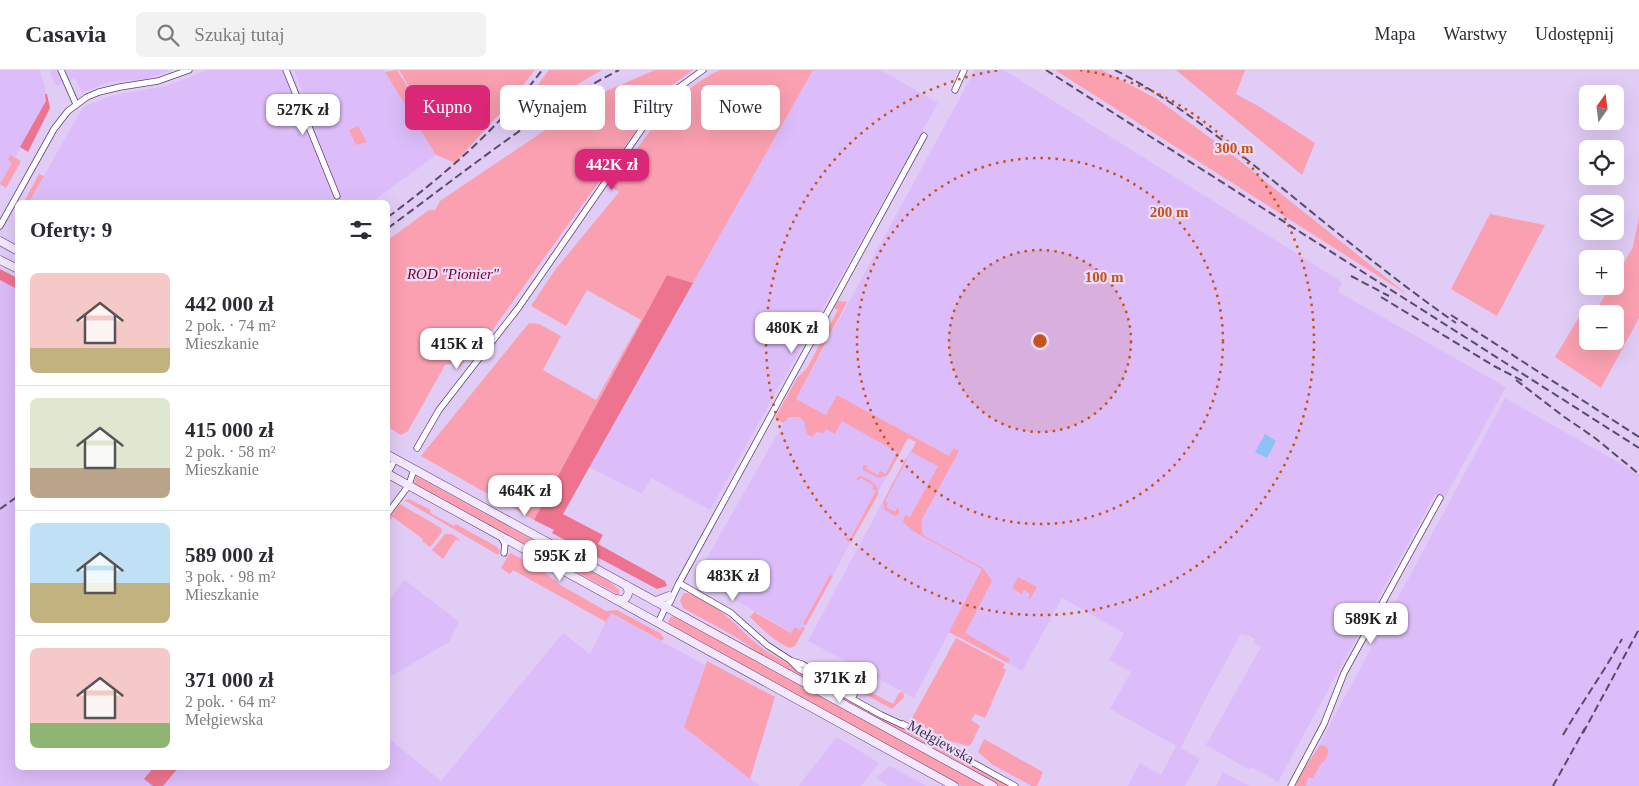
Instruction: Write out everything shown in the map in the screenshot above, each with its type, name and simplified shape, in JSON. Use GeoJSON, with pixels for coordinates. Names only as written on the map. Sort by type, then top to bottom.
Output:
{"type":"FeatureCollection","features":[{"type":"Feature","properties":{"kind":"main road"},"geometry":{"type":"LineString","coordinates":[[0,241],[15,249]]}},
{"type":"Feature","properties":{"kind":"main road"},"geometry":{"type":"LineString","coordinates":[[0,260],[15,268]]}},
{"type":"Feature","properties":{"kind":"main road","name":"Mełgiewska"},"geometry":{"type":"LineString","coordinates":[[390,456],[993,786]]}},
{"type":"Feature","properties":{"kind":"main road"},"geometry":{"type":"LineString","coordinates":[[390,474],[516,546],[954,786]]}},
{"type":"Feature","properties":{"kind":"main road"},"geometry":{"type":"LineString","coordinates":[[614,599],[624,600],[627,597],[628,588],[626,585]]}},
{"type":"Feature","properties":{"kind":"main road"},"geometry":{"type":"LineString","coordinates":[[656,601],[669,596]]}},
{"type":"Feature","properties":{"kind":"street"},"geometry":{"type":"LineString","coordinates":[[61,70],[76,104]]}},
{"type":"Feature","properties":{"kind":"street"},"geometry":{"type":"LineString","coordinates":[[0,226],[54,129],[68,110],[87,98],[105,90],[158,81],[189,70]]}},
{"type":"Feature","properties":{"kind":"street"},"geometry":{"type":"LineString","coordinates":[[286,70],[337,196]]}},
{"type":"Feature","properties":{"kind":"street"},"geometry":{"type":"LineString","coordinates":[[417,448],[439,410],[519,307],[653,114],[674,91],[703,70]]}},
{"type":"Feature","properties":{"kind":"street"},"geometry":{"type":"LineString","coordinates":[[955,90],[964,70]]}},
{"type":"Feature","properties":{"kind":"street"},"geometry":{"type":"LineString","coordinates":[[666,607],[924,136]]}},
{"type":"Feature","properties":{"kind":"street"},"geometry":{"type":"LineString","coordinates":[[390,470],[396,459]]}},
{"type":"Feature","properties":{"kind":"street"},"geometry":{"type":"LineString","coordinates":[[390,510],[409,485],[414,469]]}},
{"type":"Feature","properties":{"kind":"street"},"geometry":{"type":"LineString","coordinates":[[1291,786],[1318,737],[1344,673],[1440,498]]}},
{"type":"Feature","properties":{"kind":"street"},"geometry":{"type":"LineString","coordinates":[[501,537],[505,544],[504,553],[516,546]]}},
{"type":"Feature","properties":{"kind":"street"},"geometry":{"type":"LineString","coordinates":[[658,623],[669,596],[679,583]]}},
{"type":"Feature","properties":{"kind":"street","name":"Mełgiewska"},"geometry":{"type":"LineString","coordinates":[[679,583],[731,613],[767,645],[790,660],[816,671],[905,726],[1015,786]]}},
{"type":"Feature","properties":{"kind":"shaded area"},"geometry":{"type":"Polygon","coordinates":[[[0,70],[40,70],[45,87],[46,101],[0,186],[0,70]]]}},
{"type":"Feature","properties":{"kind":"shaded area"},"geometry":{"type":"Polygon","coordinates":[[[49,70],[170,70],[147,79],[110,82],[82,92],[75,78],[56,86],[49,70]]]}},
{"type":"Feature","properties":{"kind":"shaded area"},"geometry":{"type":"Polygon","coordinates":[[[207,70],[291,70],[302,96],[294,70],[384,70],[405,104],[405,130],[421,130],[436,155],[375,200],[30,200],[83,107],[114,95],[166,86],[207,70]]]}},
{"type":"Feature","properties":{"kind":"shaded area"},"geometry":{"type":"Polygon","coordinates":[[[813,70],[881,70],[938,103],[710,510],[651,478],[642,494],[589,467],[813,70]]]}},
{"type":"Feature","properties":{"kind":"shaded area"},"geometry":{"type":"Polygon","coordinates":[[[975,70],[1004,70],[1342,282],[1338,292],[1506,387],[1444,499],[1435,494],[1278,782],[1252,767],[1250,770],[1206,745],[1261,647],[1253,642],[1255,639],[1248,635],[1241,634],[1181,748],[1200,759],[1185,786],[1128,786],[1140,763],[1161,775],[1176,746],[1110,709],[1131,672],[1109,660],[1124,633],[1062,598],[1022,671],[949,632],[914,698],[808,641],[911,449],[943,467],[949,456],[837,395],[826,415],[796,399],[975,70]]]}},
{"type":"Feature","properties":{"kind":"shaded area"},"geometry":{"type":"Polygon","coordinates":[[[45,94],[47,94],[50,108],[28,152],[20,147],[46,101],[45,94]]]}},
{"type":"Feature","properties":{"kind":"shaded area"},"geometry":{"type":"Polygon","coordinates":[[[0,269],[15,277],[15,288],[0,280],[0,269]]]}},
{"type":"Feature","properties":{"kind":"shaded area"},"geometry":{"type":"Polygon","coordinates":[[[667,275],[693,283],[563,514],[603,535],[598,544],[665,581],[667,586],[657,589],[552,533],[554,530],[534,520],[667,275]]]}},
{"type":"Feature","properties":{"kind":"shaded area"},"geometry":{"type":"Polygon","coordinates":[[[0,280],[15,288],[15,770],[390,770],[390,740],[441,781],[563,633],[590,654],[610,613],[705,665],[684,727],[760,786],[0,786],[0,280]]]}},
{"type":"Feature","properties":{"kind":"shaded area"},"geometry":{"type":"Polygon","coordinates":[[[1505,398],[1639,474],[1639,786],[1297,786],[1505,398]]]}},
{"type":"Feature","properties":{"kind":"shaded area"},"geometry":{"type":"Polygon","coordinates":[[[795,403],[836,425],[841,417],[901,450],[799,637],[696,577],[795,403]]]}},
{"type":"Feature","properties":{"kind":"shaded area"},"geometry":{"type":"Polygon","coordinates":[[[405,580],[459,622],[449,642],[390,677],[390,599],[405,580]]]}},
{"type":"Feature","properties":{"kind":"shaded area"},"geometry":{"type":"Polygon","coordinates":[[[837,737],[879,763],[861,786],[800,786],[799,785],[837,737]]]}},
{"type":"Feature","properties":{"kind":"shaded area"},"geometry":{"type":"Polygon","coordinates":[[[890,766],[926,786],[887,786],[876,777],[890,766]]]}},
{"type":"Feature","properties":{"kind":"shaded area"},"geometry":{"type":"Polygon","coordinates":[[[151,770],[176,770],[163,786],[153,786],[144,779],[151,770]]]}},
{"type":"Feature","properties":{"kind":"shaded area"},"geometry":{"type":"Polygon","coordinates":[[[1223,772],[1249,786],[1216,786],[1223,772]]]}},
{"type":"Feature","properties":{"kind":"green space"},"geometry":{"type":"Polygon","coordinates":[[[397,70],[407,85],[405,85],[405,105],[385,72],[397,70]]]}},
{"type":"Feature","properties":{"kind":"green space"},"geometry":{"type":"Polygon","coordinates":[[[399,70],[535,70],[523,85],[500,85],[500,113],[490,124],[490,85],[408,85],[399,70]]]}},
{"type":"Feature","properties":{"kind":"green space"},"geometry":{"type":"Polygon","coordinates":[[[549,70],[602,70],[576,85],[538,85],[549,70]]]}},
{"type":"Feature","properties":{"kind":"green space","name":"ROD \"Pionier\""},"geometry":{"type":"Polygon","coordinates":[[[655,70],[693,70],[672,85],[620,85],[655,70]]]}},
{"type":"Feature","properties":{"kind":"green space"},"geometry":{"type":"Polygon","coordinates":[[[720,70],[813,70],[780,129],[780,85],[701,85],[701,130],[779,130],[693,283],[667,275],[534,520],[421,456],[529,323],[539,324],[561,336],[543,370],[596,400],[641,320],[587,290],[566,326],[531,306],[555,270],[619,192],[611,187],[651,130],[691,130],[691,88],[720,70]]]}},
{"type":"Feature","properties":{"kind":"green space"},"geometry":{"type":"Polygon","coordinates":[[[1055,70],[1102,70],[1157,99],[1220,145],[1408,295],[1055,70]]]}},
{"type":"Feature","properties":{"kind":"green space"},"geometry":{"type":"Polygon","coordinates":[[[1176,70],[1245,70],[1236,94],[1315,143],[1302,175],[1176,70]]]}},
{"type":"Feature","properties":{"kind":"green space","name":"ROD \"Pionier\""},"geometry":{"type":"Polygon","coordinates":[[[615,87],[615,130],[636,130],[483,343],[480,341],[460,367],[454,363],[445,365],[408,431],[401,435],[390,428],[390,239],[429,210],[435,210],[440,201],[546,130],[605,130],[605,92],[615,87]]]}},
{"type":"Feature","properties":{"kind":"green space"},"geometry":{"type":"Polygon","coordinates":[[[358,126],[367,142],[356,145],[349,130],[358,126]]]}},
{"type":"Feature","properties":{"kind":"green space"},"geometry":{"type":"Polygon","coordinates":[[[421,130],[485,130],[455,163],[436,155],[421,130]]]}},
{"type":"Feature","properties":{"kind":"green space"},"geometry":{"type":"Polygon","coordinates":[[[10,155],[21,161],[6,188],[0,184],[12,163],[8,160],[10,155]]]}},
{"type":"Feature","properties":{"kind":"green space"},"geometry":{"type":"Polygon","coordinates":[[[39,174],[44,176],[30,200],[25,200],[39,174]]]}},
{"type":"Feature","properties":{"kind":"green space"},"geometry":{"type":"Polygon","coordinates":[[[1490,214],[1545,225],[1497,316],[1451,289],[1490,214]]]}},
{"type":"Feature","properties":{"kind":"green space"},"geometry":{"type":"Polygon","coordinates":[[[1639,217],[1639,318],[1624,346],[1624,305],[1599,305],[1605,295],[1624,295],[1624,262],[1633,247],[1639,217]]]}},
{"type":"Feature","properties":{"kind":"green space"},"geometry":{"type":"Polygon","coordinates":[[[838,301],[847,302],[796,399],[826,415],[837,395],[949,456],[954,448],[959,451],[921,521],[922,532],[924,536],[983,568],[992,581],[965,633],[1010,659],[1008,663],[949,632],[982,569],[913,531],[903,522],[905,515],[910,517],[938,466],[911,452],[916,442],[908,438],[888,475],[878,478],[863,470],[863,465],[868,465],[866,468],[878,475],[880,471],[886,474],[897,452],[842,421],[835,434],[826,429],[824,433],[817,432],[812,437],[807,434],[804,421],[799,417],[789,417],[783,423],[775,418],[797,378],[807,368],[838,310],[834,308],[838,301]]]}},
{"type":"Feature","properties":{"kind":"green space"},"geometry":{"type":"Polygon","coordinates":[[[1579,317],[1579,350],[1622,350],[1601,388],[1555,357],[1579,317]]]}},
{"type":"Feature","properties":{"kind":"green space"},"geometry":{"type":"Polygon","coordinates":[[[906,458],[885,501],[888,503],[886,507],[895,512],[897,508],[899,509],[899,514],[895,516],[885,510],[883,502],[906,458]]]}},
{"type":"Feature","properties":{"kind":"green space"},"geometry":{"type":"Polygon","coordinates":[[[416,476],[609,581],[619,590],[619,595],[414,484],[416,476]]]}},
{"type":"Feature","properties":{"kind":"green space"},"geometry":{"type":"Polygon","coordinates":[[[861,476],[875,485],[878,495],[851,542],[849,542],[846,540],[846,537],[850,539],[876,491],[872,489],[874,486],[861,478],[857,481],[857,477],[861,476]]]}},
{"type":"Feature","properties":{"kind":"green space"},"geometry":{"type":"Polygon","coordinates":[[[409,499],[431,510],[430,513],[454,526],[456,524],[497,547],[500,551],[498,555],[404,500],[409,499]]]}},
{"type":"Feature","properties":{"kind":"green space"},"geometry":{"type":"Polygon","coordinates":[[[400,504],[441,528],[442,532],[430,547],[422,541],[423,539],[393,517],[390,521],[390,516],[400,504]]]}},
{"type":"Feature","properties":{"kind":"green space"},"geometry":{"type":"Polygon","coordinates":[[[445,534],[452,534],[460,540],[456,539],[443,559],[432,550],[445,534]]]}},
{"type":"Feature","properties":{"kind":"green space"},"geometry":{"type":"Polygon","coordinates":[[[511,553],[543,571],[562,586],[606,611],[617,610],[660,633],[664,638],[662,641],[611,613],[606,622],[513,570],[510,574],[501,568],[511,553]]]}},
{"type":"Feature","properties":{"kind":"green space"},"geometry":{"type":"Polygon","coordinates":[[[830,575],[833,576],[806,625],[803,624],[830,575]]]}},
{"type":"Feature","properties":{"kind":"green space"},"geometry":{"type":"Polygon","coordinates":[[[1018,577],[1037,587],[1030,599],[1030,594],[1024,590],[1022,594],[1012,588],[1018,577]]]}},
{"type":"Feature","properties":{"kind":"green space"},"geometry":{"type":"Polygon","coordinates":[[[684,593],[702,598],[760,646],[780,659],[1008,786],[999,786],[771,661],[734,636],[683,608],[680,600],[684,593]]]}},
{"type":"Feature","properties":{"kind":"green space"},"geometry":{"type":"Polygon","coordinates":[[[755,611],[791,633],[795,627],[800,630],[802,627],[805,628],[795,646],[790,648],[773,638],[750,617],[755,611]]]}},
{"type":"Feature","properties":{"kind":"green space"},"geometry":{"type":"Polygon","coordinates":[[[673,616],[985,786],[961,786],[671,627],[668,621],[673,616]]]}},
{"type":"Feature","properties":{"kind":"green space"},"geometry":{"type":"Polygon","coordinates":[[[956,638],[1005,664],[1003,668],[1006,670],[985,718],[975,714],[971,720],[980,726],[971,744],[968,746],[950,741],[911,720],[956,638]]]}},
{"type":"Feature","properties":{"kind":"green space"},"geometry":{"type":"Polygon","coordinates":[[[707,661],[775,697],[750,779],[684,727],[707,661]]]}},
{"type":"Feature","properties":{"kind":"green space"},"geometry":{"type":"Polygon","coordinates":[[[860,682],[859,686],[893,704],[899,693],[903,692],[904,697],[892,709],[854,688],[860,682]]]}},
{"type":"Feature","properties":{"kind":"green space"},"geometry":{"type":"Polygon","coordinates":[[[984,739],[1043,772],[1037,786],[1032,786],[993,765],[978,752],[984,739]]]}},
{"type":"Feature","properties":{"kind":"green space"},"geometry":{"type":"Polygon","coordinates":[[[1320,745],[1326,746],[1327,756],[1313,778],[1308,778],[1306,786],[1296,786],[1299,776],[1320,745]]]}},
{"type":"Feature","properties":{"kind":"water"},"geometry":{"type":"Polygon","coordinates":[[[1265,434],[1276,441],[1267,458],[1255,452],[1265,434]]]}},
{"type":"Feature","properties":{"kind":"railway"},"geometry":{"type":"LineString","coordinates":[[390,215],[451,167],[490,131],[542,70]]}},
{"type":"Feature","properties":{"kind":"railway"},"geometry":{"type":"LineString","coordinates":[[390,226],[529,124],[619,70]]}},
{"type":"Feature","properties":{"kind":"railway"},"geometry":{"type":"LineString","coordinates":[[1046,70],[1639,448]]}},
{"type":"Feature","properties":{"kind":"railway"},"geometry":{"type":"LineString","coordinates":[[1115,70],[1158,95],[1198,122],[1238,152],[1342,237],[1456,323]]}},
{"type":"Feature","properties":{"kind":"railway"},"geometry":{"type":"LineString","coordinates":[[1351,276],[1389,296]]}},
{"type":"Feature","properties":{"kind":"railway"},"geometry":{"type":"LineString","coordinates":[[1381,297],[1494,366],[1523,381]]}},
{"type":"Feature","properties":{"kind":"railway"},"geometry":{"type":"LineString","coordinates":[[1451,315],[1639,437]]}},
{"type":"Feature","properties":{"kind":"railway"},"geometry":{"type":"LineString","coordinates":[[1516,380],[1595,438],[1639,474]]}},
{"type":"Feature","properties":{"kind":"railway"},"geometry":{"type":"LineString","coordinates":[[0,509],[15,498]]}},
{"type":"Feature","properties":{"kind":"railway"},"geometry":{"type":"LineString","coordinates":[[1583,733],[1639,629]]}},
{"type":"Feature","properties":{"kind":"railway"},"geometry":{"type":"LineString","coordinates":[[1563,735],[1622,639]]}},
{"type":"Feature","properties":{"kind":"railway"},"geometry":{"type":"LineString","coordinates":[[1553,786],[1585,728]]}}]}
